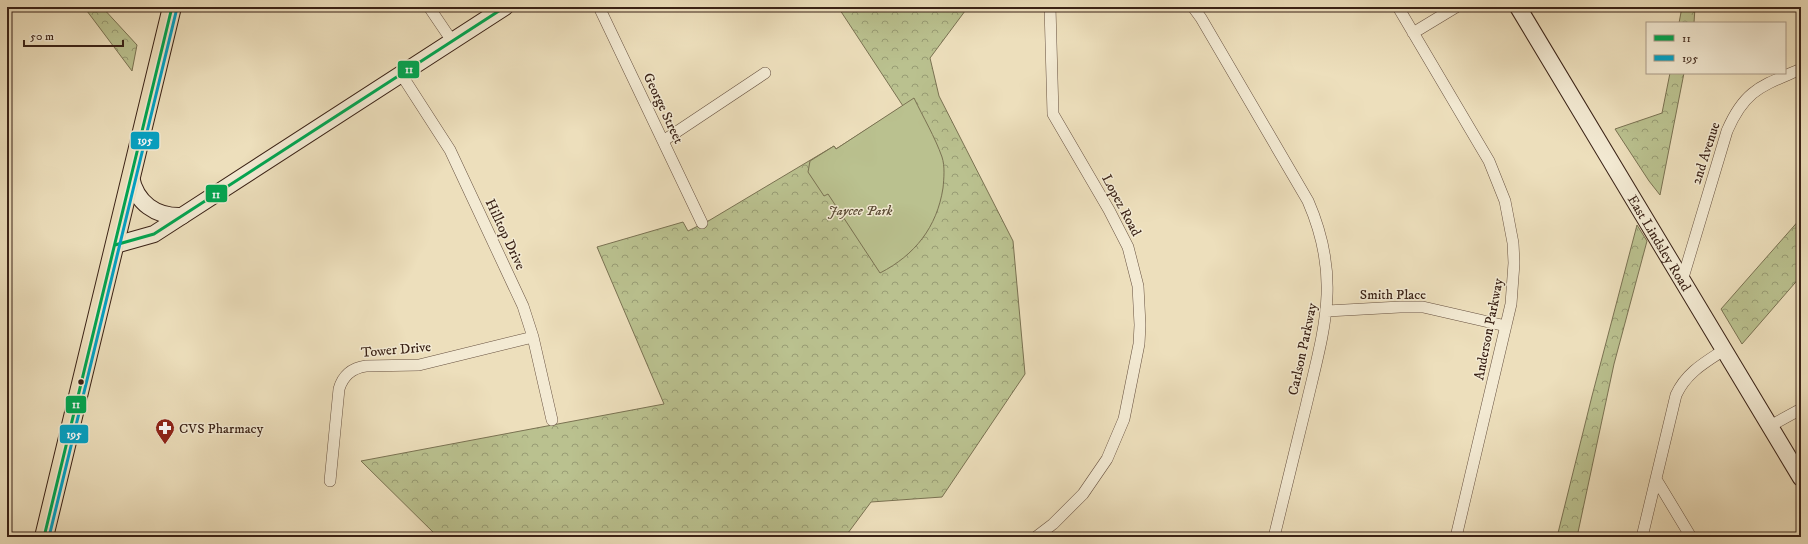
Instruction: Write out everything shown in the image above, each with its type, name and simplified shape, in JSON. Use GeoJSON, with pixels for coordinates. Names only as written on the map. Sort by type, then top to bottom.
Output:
{"type":"FeatureCollection","features":[{"type":"Feature","properties":{"kind":"main road"},"geometry":{"type":"LineString","coordinates":[[44,537],[172,7]]}},
{"type":"Feature","properties":{"kind":"main road"},"geometry":{"type":"LineString","coordinates":[[115,245],[154,234],[505,7]]}},
{"type":"Feature","properties":{"kind":"main road","name":"East Lindsley Road"},"geometry":{"type":"LineString","coordinates":[[1518,7],[1801,478]]}},
{"type":"Feature","properties":{"kind":"main road"},"geometry":{"type":"LineString","coordinates":[[131,177],[139,198],[149,208],[165,215],[182,216]]}},
{"type":"Feature","properties":{"kind":"street"},"geometry":{"type":"LineString","coordinates":[[429,7],[452,41]]}},
{"type":"Feature","properties":{"kind":"street","name":"George Street"},"geometry":{"type":"LineString","coordinates":[[599,7],[702,222]]}},
{"type":"Feature","properties":{"kind":"street","name":"Lopez Road"},"geometry":{"type":"LineString","coordinates":[[1036,537],[1053,524],[1083,494],[1096,477],[1110,452],[1124,419],[1139,344],[1140,325],[1138,286],[1128,247],[1110,210],[1053,114],[1050,7]]}},
{"type":"Feature","properties":{"kind":"street","name":"Carlson Parkway"},"geometry":{"type":"LineString","coordinates":[[1192,7],[1201,18],[1300,188],[1314,215],[1326,261],[1328,294],[1323,333],[1274,537]]}},
{"type":"Feature","properties":{"kind":"street","name":"Anderson Parkway"},"geometry":{"type":"LineString","coordinates":[[1398,7],[1488,161],[1505,201],[1511,229],[1514,263],[1511,304],[1456,537]]}},
{"type":"Feature","properties":{"kind":"street"},"geometry":{"type":"LineString","coordinates":[[1413,33],[1456,7]]}},
{"type":"Feature","properties":{"kind":"street","name":"2nd Avenue"},"geometry":{"type":"LineString","coordinates":[[1682,281],[1727,131],[1733,117],[1743,101],[1761,86],[1801,68]]}},
{"type":"Feature","properties":{"kind":"street","name":"Hilltop Drive"},"geometry":{"type":"LineString","coordinates":[[401,74],[450,150],[523,306],[533,338],[552,420]]}},
{"type":"Feature","properties":{"kind":"street"},"geometry":{"type":"LineString","coordinates":[[663,141],[766,74]]}},
{"type":"Feature","properties":{"kind":"street","name":"Smith Place"},"geometry":{"type":"LineString","coordinates":[[1327,311],[1423,307],[1506,326]]}},
{"type":"Feature","properties":{"kind":"street","name":"Tower Drive"},"geometry":{"type":"LineString","coordinates":[[330,481],[338,389],[349,372],[366,366],[419,365],[533,338]]}},
{"type":"Feature","properties":{"kind":"street"},"geometry":{"type":"LineString","coordinates":[[1642,537],[1676,395],[1684,380],[1697,367],[1724,350]]}},
{"type":"Feature","properties":{"kind":"street"},"geometry":{"type":"LineString","coordinates":[[1770,426],[1801,409]]}},
{"type":"Feature","properties":{"kind":"street"},"geometry":{"type":"LineString","coordinates":[[1656,479],[1691,537]]}},
{"type":"Feature","properties":{"kind":"green space"},"geometry":{"type":"Polygon","coordinates":[[[84,7],[102,7],[137,45],[132,71],[84,7]]]}},
{"type":"Feature","properties":{"kind":"green space","name":"Jaycee Park"},"geometry":{"type":"Polygon","coordinates":[[[838,7],[968,7],[930,58],[939,96],[1013,241],[1025,374],[942,497],[871,502],[845,537],[438,537],[361,461],[664,404],[597,247],[683,222],[688,231],[710,220],[834,146],[836,149],[903,106],[838,7]]]}},
{"type":"Feature","properties":{"kind":"green space"},"geometry":{"type":"Polygon","coordinates":[[[1682,7],[1695,7],[1694,22],[1679,22],[1682,7]]]}},
{"type":"Feature","properties":{"kind":"green space"},"geometry":{"type":"Polygon","coordinates":[[[1670,74],[1684,74],[1660,195],[1649,181],[1615,129],[1662,113],[1670,74]]]}},
{"type":"Feature","properties":{"kind":"green space","name":"Jaycee Park"},"geometry":{"type":"Polygon","coordinates":[[[914,98],[942,157],[944,168],[943,188],[936,215],[922,238],[904,258],[880,273],[828,194],[824,196],[808,172],[810,161],[834,146],[836,149],[914,98]]]}},
{"type":"Feature","properties":{"kind":"green space"},"geometry":{"type":"Polygon","coordinates":[[[1801,218],[1801,276],[1742,344],[1721,309],[1801,218]]]}},
{"type":"Feature","properties":{"kind":"green space"},"geometry":{"type":"Polygon","coordinates":[[[1637,225],[1647,241],[1614,364],[1577,537],[1557,537],[1592,396],[1637,225]]]}},
{"type":"Feature","properties":{"kind":"transit line","name":"11"},"geometry":{"type":"LineString","coordinates":[[44,537],[172,7]]}},
{"type":"Feature","properties":{"kind":"transit line","name":"11"},"geometry":{"type":"LineString","coordinates":[[115,245],[154,234],[505,7]]}},
{"type":"Feature","properties":{"kind":"transit line","name":"195"},"geometry":{"type":"LineString","coordinates":[[49,537],[177,8]]}},
{"type":"Feature","properties":{"kind":"place","name":"CVS Pharmacy"},"geometry":{"type":"Point","coordinates":[165,445]}}]}
